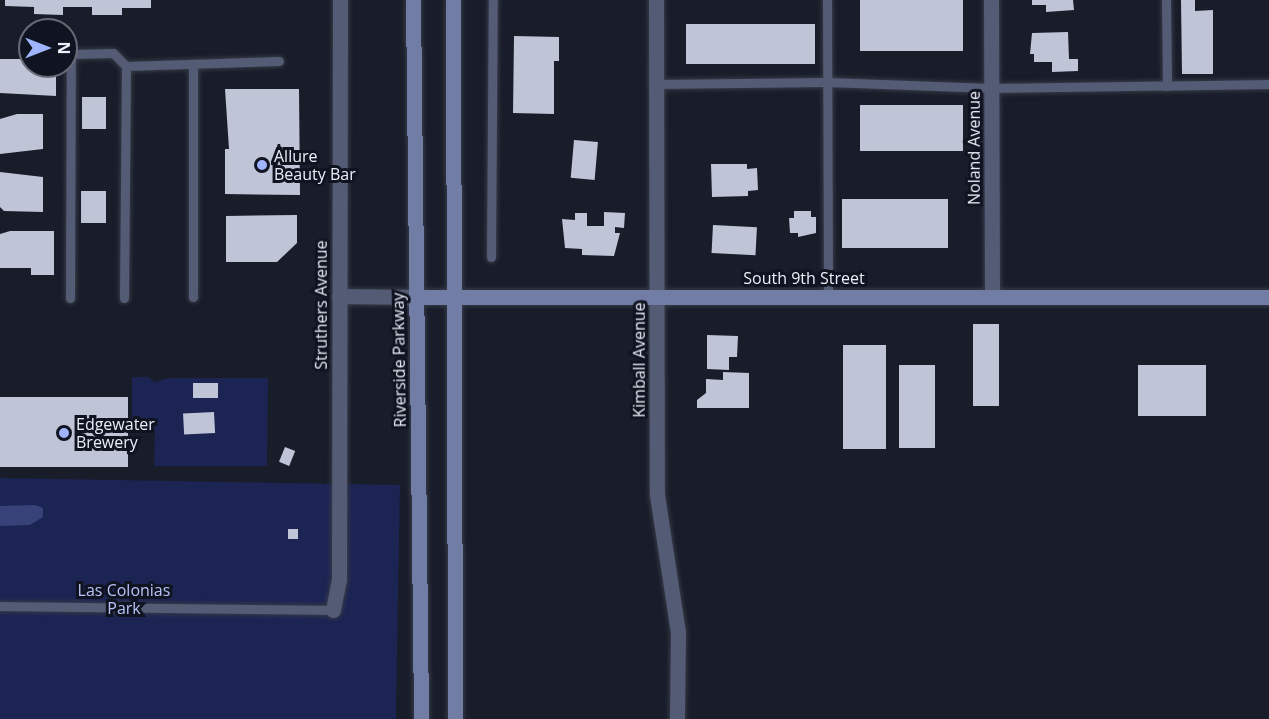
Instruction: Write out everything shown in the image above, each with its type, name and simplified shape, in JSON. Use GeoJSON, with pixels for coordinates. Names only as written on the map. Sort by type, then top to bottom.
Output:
{"type":"FeatureCollection","features":[{"type":"Feature","properties":{"kind":"main road","name":"Riverside Parkway"},"geometry":{"type":"LineString","coordinates":[[413,0],[421,719]]}},
{"type":"Feature","properties":{"kind":"main road"},"geometry":{"type":"LineString","coordinates":[[453,0],[456,296],[455,719]]}},
{"type":"Feature","properties":{"kind":"main road","name":"South 9th Street"},"geometry":{"type":"LineString","coordinates":[[416,297],[828,295],[1269,297]]}},
{"type":"Feature","properties":{"kind":"street","name":"Struthers Avenue"},"geometry":{"type":"LineString","coordinates":[[333,610],[339,580],[340,0]]}},
{"type":"Feature","properties":{"kind":"street","name":"Kimball Avenue"},"geometry":{"type":"LineString","coordinates":[[656,0],[657,495],[678,633],[677,719]]}},
{"type":"Feature","properties":{"kind":"street","name":"Noland Avenue"},"geometry":{"type":"LineString","coordinates":[[992,0],[992,296]]}},
{"type":"Feature","properties":{"kind":"street","name":"South 9th Street"},"geometry":{"type":"LineString","coordinates":[[339,296],[416,297]]}},
{"type":"Feature","properties":{"kind":"lane"},"geometry":{"type":"LineString","coordinates":[[491,258],[493,0]]}},
{"type":"Feature","properties":{"kind":"lane"},"geometry":{"type":"LineString","coordinates":[[827,0],[828,295]]}},
{"type":"Feature","properties":{"kind":"lane"},"geometry":{"type":"LineString","coordinates":[[1166,0],[1167,86]]}},
{"type":"Feature","properties":{"kind":"lane"},"geometry":{"type":"LineString","coordinates":[[70,298],[71,54],[113,53],[126,66],[124,298]]}},
{"type":"Feature","properties":{"kind":"lane"},"geometry":{"type":"LineString","coordinates":[[126,66],[279,62]]}},
{"type":"Feature","properties":{"kind":"lane"},"geometry":{"type":"LineString","coordinates":[[193,64],[193,297]]}},
{"type":"Feature","properties":{"kind":"lane"},"geometry":{"type":"LineString","coordinates":[[656,84],[827,82],[991,88],[1269,84]]}},
{"type":"Feature","properties":{"kind":"lane"},"geometry":{"type":"LineString","coordinates":[[0,606],[333,610]]}},
{"type":"Feature","properties":{"kind":"green space"},"geometry":{"type":"Polygon","coordinates":[[[132,377],[149,377],[154,382],[169,378],[268,378],[267,466],[154,466],[155,430],[132,429],[132,377]]]}},
{"type":"Feature","properties":{"kind":"green space","name":"Las Colonias Park"},"geometry":{"type":"Polygon","coordinates":[[[0,478],[400,485],[396,719],[0,719],[0,478]]]}},
{"type":"Feature","properties":{"kind":"shaded area"},"geometry":{"type":"Polygon","coordinates":[[[35,505],[43,508],[43,517],[30,525],[0,526],[0,506],[35,505]]]}},
{"type":"Feature","properties":{"kind":"building"},"geometry":{"type":"Polygon","coordinates":[[[5,0],[151,0],[151,8],[122,8],[122,15],[92,15],[92,7],[63,7],[63,15],[34,14],[34,7],[5,6],[5,0]]]}},
{"type":"Feature","properties":{"kind":"building"},"geometry":{"type":"Polygon","coordinates":[[[860,0],[963,0],[963,51],[860,51],[860,0]]]}},
{"type":"Feature","properties":{"kind":"building"},"geometry":{"type":"Polygon","coordinates":[[[1032,0],[1073,0],[1074,10],[1046,12],[1046,5],[1032,5],[1032,0]]]}},
{"type":"Feature","properties":{"kind":"building"},"geometry":{"type":"Polygon","coordinates":[[[1181,0],[1195,0],[1195,11],[1213,10],[1213,74],[1182,74],[1181,0]]]}},
{"type":"Feature","properties":{"kind":"building"},"geometry":{"type":"Polygon","coordinates":[[[686,24],[815,24],[815,64],[686,64],[686,24]]]}},
{"type":"Feature","properties":{"kind":"building"},"geometry":{"type":"Polygon","coordinates":[[[1068,32],[1069,59],[1078,59],[1078,71],[1052,72],[1052,62],[1034,62],[1034,54],[1030,54],[1032,33],[1068,32]]]}},
{"type":"Feature","properties":{"kind":"building"},"geometry":{"type":"Polygon","coordinates":[[[514,36],[559,37],[559,61],[554,61],[554,114],[513,113],[514,36]]]}},
{"type":"Feature","properties":{"kind":"building"},"geometry":{"type":"Polygon","coordinates":[[[0,59],[18,59],[18,78],[56,78],[56,96],[0,93],[0,59]]]}},
{"type":"Feature","properties":{"kind":"building"},"geometry":{"type":"Polygon","coordinates":[[[225,89],[299,89],[300,195],[225,194],[225,149],[229,149],[225,89]]]}},
{"type":"Feature","properties":{"kind":"building"},"geometry":{"type":"Polygon","coordinates":[[[82,97],[106,97],[106,129],[82,129],[82,97]]]}},
{"type":"Feature","properties":{"kind":"building"},"geometry":{"type":"Polygon","coordinates":[[[860,105],[963,105],[963,151],[860,151],[860,105]]]}},
{"type":"Feature","properties":{"kind":"building"},"geometry":{"type":"Polygon","coordinates":[[[17,114],[43,114],[43,149],[0,154],[0,119],[17,114]]]}},
{"type":"Feature","properties":{"kind":"building"},"geometry":{"type":"Polygon","coordinates":[[[574,140],[598,142],[595,180],[571,178],[574,140]]]}},
{"type":"Feature","properties":{"kind":"building"},"geometry":{"type":"Polygon","coordinates":[[[711,164],[747,164],[747,169],[757,168],[758,190],[748,191],[748,196],[712,197],[711,164]]]}},
{"type":"Feature","properties":{"kind":"building"},"geometry":{"type":"Polygon","coordinates":[[[0,172],[43,177],[43,212],[4,211],[0,207],[0,172]]]}},
{"type":"Feature","properties":{"kind":"building"},"geometry":{"type":"Polygon","coordinates":[[[81,191],[106,191],[106,223],[81,223],[81,191]]]}},
{"type":"Feature","properties":{"kind":"building"},"geometry":{"type":"Polygon","coordinates":[[[842,199],[948,199],[948,248],[842,248],[842,199]]]}},
{"type":"Feature","properties":{"kind":"building"},"geometry":{"type":"Polygon","coordinates":[[[794,211],[811,211],[811,217],[816,217],[816,233],[798,237],[798,233],[790,233],[789,218],[794,218],[794,211]]]}},
{"type":"Feature","properties":{"kind":"building"},"geometry":{"type":"Polygon","coordinates":[[[604,212],[625,213],[624,228],[615,227],[615,233],[620,233],[614,256],[582,255],[582,249],[565,248],[562,219],[575,220],[575,213],[587,213],[587,226],[604,226],[604,212]]]}},
{"type":"Feature","properties":{"kind":"building"},"geometry":{"type":"Polygon","coordinates":[[[297,215],[297,243],[277,262],[226,262],[226,216],[297,215]]]}},
{"type":"Feature","properties":{"kind":"building"},"geometry":{"type":"Polygon","coordinates":[[[713,225],[757,227],[755,255],[712,253],[713,225]]]}},
{"type":"Feature","properties":{"kind":"building"},"geometry":{"type":"Polygon","coordinates":[[[10,231],[54,231],[54,275],[31,275],[31,268],[0,268],[0,234],[10,231]]]}},
{"type":"Feature","properties":{"kind":"building"},"geometry":{"type":"Polygon","coordinates":[[[973,324],[999,324],[999,406],[973,406],[973,324]]]}},
{"type":"Feature","properties":{"kind":"building"},"geometry":{"type":"Polygon","coordinates":[[[707,335],[738,336],[737,357],[729,357],[729,370],[707,369],[707,335]]]}},
{"type":"Feature","properties":{"kind":"building"},"geometry":{"type":"Polygon","coordinates":[[[843,345],[886,345],[886,449],[843,449],[843,345]]]}},
{"type":"Feature","properties":{"kind":"building"},"geometry":{"type":"Polygon","coordinates":[[[899,365],[935,365],[935,448],[899,448],[899,365]]]}},
{"type":"Feature","properties":{"kind":"building"},"geometry":{"type":"Polygon","coordinates":[[[1138,365],[1206,365],[1206,416],[1138,416],[1138,365]]]}},
{"type":"Feature","properties":{"kind":"building"},"geometry":{"type":"Polygon","coordinates":[[[723,372],[749,373],[749,408],[697,408],[697,400],[706,393],[706,379],[723,380],[723,372]]]}},
{"type":"Feature","properties":{"kind":"building"},"geometry":{"type":"Polygon","coordinates":[[[193,383],[218,383],[218,398],[193,398],[193,383]]]}},
{"type":"Feature","properties":{"kind":"building","name":"Edgewater Brewery"},"geometry":{"type":"Polygon","coordinates":[[[0,397],[128,397],[128,467],[0,467],[0,397]]]}},
{"type":"Feature","properties":{"kind":"building"},"geometry":{"type":"Polygon","coordinates":[[[214,412],[215,433],[184,435],[183,414],[214,412]]]}},
{"type":"Feature","properties":{"kind":"building"},"geometry":{"type":"Polygon","coordinates":[[[285,447],[295,451],[289,466],[279,462],[285,447]]]}},
{"type":"Feature","properties":{"kind":"building"},"geometry":{"type":"Polygon","coordinates":[[[288,529],[298,529],[298,539],[288,539],[288,529]]]}},
{"type":"Feature","properties":{"kind":"place","name":"Allure Beauty Bar"},"geometry":{"type":"Point","coordinates":[262,165]}},
{"type":"Feature","properties":{"kind":"place","name":"Edgewater Brewery"},"geometry":{"type":"Point","coordinates":[64,433]}}]}
